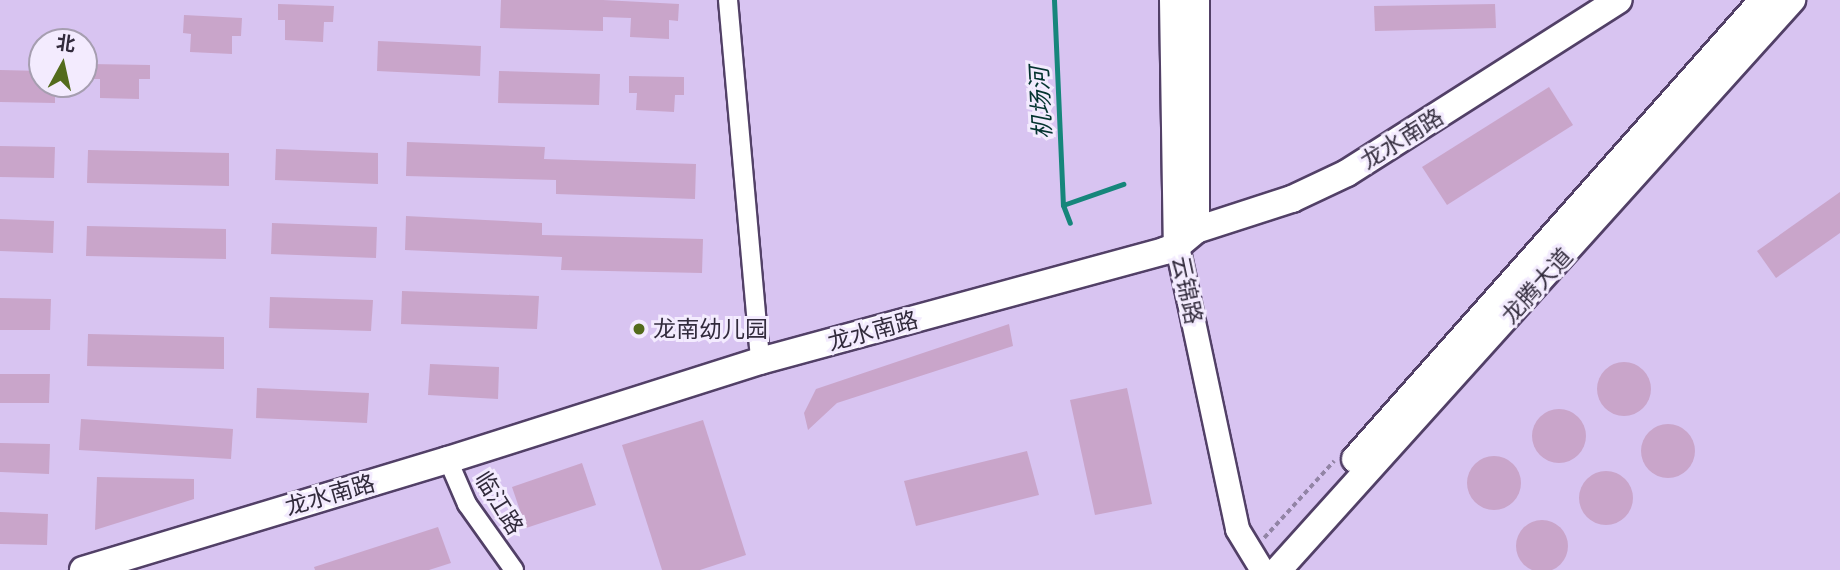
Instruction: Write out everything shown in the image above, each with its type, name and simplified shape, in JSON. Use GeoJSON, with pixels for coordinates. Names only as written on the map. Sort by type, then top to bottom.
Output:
{"type":"FeatureCollection","features":[{"type":"Feature","properties":{"kind":"main road","name":"云锦路"},"geometry":{"type":"LineString","coordinates":[[1174,0],[1187,238]]}},
{"type":"Feature","properties":{"kind":"main road","name":"云锦路"},"geometry":{"type":"LineString","coordinates":[[1187,238],[1196,0]]}},
{"type":"Feature","properties":{"kind":"main road","name":"龙水南路"},"geometry":{"type":"LineString","coordinates":[[83,570],[448,460],[760,361],[1187,238],[1281,203],[1347,173],[1619,0]]}},
{"type":"Feature","properties":{"kind":"main road","name":"龙腾大道"},"geometry":{"type":"LineString","coordinates":[[1264,569],[1763,0]]}},
{"type":"Feature","properties":{"kind":"main road","name":"龙腾大道"},"geometry":{"type":"LineString","coordinates":[[1264,569],[1792,0]]}},
{"type":"Feature","properties":{"kind":"street"},"geometry":{"type":"LineString","coordinates":[[727,0],[760,361]]}},
{"type":"Feature","properties":{"kind":"street","name":"云锦路"},"geometry":{"type":"LineString","coordinates":[[1187,238],[1237,529],[1264,569]]}},
{"type":"Feature","properties":{"kind":"street","name":"临江路"},"geometry":{"type":"LineString","coordinates":[[448,460],[467,504],[513,570]]}},
{"type":"Feature","properties":{"kind":"building"},"geometry":{"type":"Polygon","coordinates":[[[501,0],[603,0],[679,4],[678,21],[669,20],[669,39],[630,37],[631,18],[603,17],[603,31],[500,28],[501,0]]]}},
{"type":"Feature","properties":{"kind":"building"},"geometry":{"type":"Polygon","coordinates":[[[278,4],[334,6],[333,22],[324,22],[323,42],[285,40],[285,20],[278,20],[278,4]]]}},
{"type":"Feature","properties":{"kind":"building"},"geometry":{"type":"Polygon","coordinates":[[[1495,4],[1496,28],[1375,31],[1374,6],[1495,4]]]}},
{"type":"Feature","properties":{"kind":"building"},"geometry":{"type":"Polygon","coordinates":[[[184,15],[242,18],[241,36],[232,36],[232,54],[190,52],[191,34],[183,33],[184,15]]]}},
{"type":"Feature","properties":{"kind":"building"},"geometry":{"type":"Polygon","coordinates":[[[378,41],[481,46],[480,76],[377,71],[378,41]]]}},
{"type":"Feature","properties":{"kind":"building"},"geometry":{"type":"Polygon","coordinates":[[[98,64],[150,65],[150,79],[139,79],[139,99],[100,98],[98,64]]]}},
{"type":"Feature","properties":{"kind":"building"},"geometry":{"type":"Polygon","coordinates":[[[0,70],[28,71],[28,98],[55,98],[55,103],[0,102],[0,70]]]}},
{"type":"Feature","properties":{"kind":"building"},"geometry":{"type":"Polygon","coordinates":[[[499,71],[600,74],[599,105],[498,103],[499,71]]]}},
{"type":"Feature","properties":{"kind":"building"},"geometry":{"type":"Polygon","coordinates":[[[629,76],[684,77],[684,95],[675,95],[674,112],[636,110],[637,93],[629,93],[629,76]]]}},
{"type":"Feature","properties":{"kind":"building"},"geometry":{"type":"Polygon","coordinates":[[[1549,87],[1573,125],[1447,205],[1422,167],[1549,87]]]}},
{"type":"Feature","properties":{"kind":"building"},"geometry":{"type":"Polygon","coordinates":[[[407,142],[545,147],[544,159],[696,164],[695,199],[556,194],[556,180],[406,176],[407,142]]]}},
{"type":"Feature","properties":{"kind":"building"},"geometry":{"type":"Polygon","coordinates":[[[0,146],[55,147],[54,178],[0,177],[0,146]]]}},
{"type":"Feature","properties":{"kind":"building"},"geometry":{"type":"Polygon","coordinates":[[[276,149],[378,153],[378,184],[275,180],[276,149]]]}},
{"type":"Feature","properties":{"kind":"building"},"geometry":{"type":"Polygon","coordinates":[[[88,150],[229,153],[229,186],[87,183],[88,150]]]}},
{"type":"Feature","properties":{"kind":"building"},"geometry":{"type":"Polygon","coordinates":[[[1840,192],[1840,233],[1776,278],[1757,251],[1840,192]]]}},
{"type":"Feature","properties":{"kind":"building"},"geometry":{"type":"Polygon","coordinates":[[[406,216],[542,223],[542,235],[703,239],[702,273],[561,270],[562,257],[405,250],[406,216]]]}},
{"type":"Feature","properties":{"kind":"building"},"geometry":{"type":"Polygon","coordinates":[[[0,219],[54,221],[53,253],[0,251],[0,219]]]}},
{"type":"Feature","properties":{"kind":"building"},"geometry":{"type":"Polygon","coordinates":[[[272,223],[377,227],[376,258],[271,254],[272,223]]]}},
{"type":"Feature","properties":{"kind":"building"},"geometry":{"type":"Polygon","coordinates":[[[87,226],[226,229],[226,259],[86,256],[87,226]]]}},
{"type":"Feature","properties":{"kind":"building"},"geometry":{"type":"Polygon","coordinates":[[[402,291],[539,296],[537,329],[401,324],[402,291]]]}},
{"type":"Feature","properties":{"kind":"building"},"geometry":{"type":"Polygon","coordinates":[[[270,297],[373,300],[371,331],[269,328],[270,297]]]}},
{"type":"Feature","properties":{"kind":"building"},"geometry":{"type":"Polygon","coordinates":[[[0,298],[51,299],[50,330],[0,330],[0,298]]]}},
{"type":"Feature","properties":{"kind":"building"},"geometry":{"type":"Polygon","coordinates":[[[1009,324],[1013,346],[837,403],[808,430],[804,413],[816,389],[1009,324]]]}},
{"type":"Feature","properties":{"kind":"building"},"geometry":{"type":"Polygon","coordinates":[[[88,334],[224,337],[224,369],[87,366],[88,334]]]}},
{"type":"Feature","properties":{"kind":"building"},"geometry":{"type":"Polygon","coordinates":[[[1624,362],[1643,370],[1651,389],[1643,408],[1624,416],[1605,408],[1597,389],[1605,370],[1624,362]]]}},
{"type":"Feature","properties":{"kind":"building"},"geometry":{"type":"Polygon","coordinates":[[[430,364],[499,367],[498,399],[428,395],[430,364]]]}},
{"type":"Feature","properties":{"kind":"building"},"geometry":{"type":"Polygon","coordinates":[[[0,374],[50,374],[49,403],[0,403],[0,374]]]}},
{"type":"Feature","properties":{"kind":"building"},"geometry":{"type":"Polygon","coordinates":[[[257,388],[369,393],[367,423],[256,418],[257,388]]]}},
{"type":"Feature","properties":{"kind":"building"},"geometry":{"type":"Polygon","coordinates":[[[1127,388],[1152,504],[1095,515],[1070,400],[1127,388]]]}},
{"type":"Feature","properties":{"kind":"building"},"geometry":{"type":"Polygon","coordinates":[[[1559,409],[1578,417],[1586,436],[1578,455],[1559,463],[1540,455],[1532,436],[1540,417],[1559,409]]]}},
{"type":"Feature","properties":{"kind":"building"},"geometry":{"type":"Polygon","coordinates":[[[81,419],[233,429],[231,459],[79,450],[81,419]]]}},
{"type":"Feature","properties":{"kind":"building"},"geometry":{"type":"Polygon","coordinates":[[[703,420],[746,555],[700,570],[662,570],[622,445],[703,420]]]}},
{"type":"Feature","properties":{"kind":"building"},"geometry":{"type":"Polygon","coordinates":[[[1668,424],[1687,432],[1695,451],[1687,470],[1668,478],[1649,470],[1641,451],[1649,432],[1668,424]]]}},
{"type":"Feature","properties":{"kind":"building"},"geometry":{"type":"Polygon","coordinates":[[[0,443],[50,444],[49,474],[0,472],[0,443]]]}},
{"type":"Feature","properties":{"kind":"building"},"geometry":{"type":"Polygon","coordinates":[[[1027,451],[1039,495],[916,526],[904,481],[1027,451]]]}},
{"type":"Feature","properties":{"kind":"building"},"geometry":{"type":"Polygon","coordinates":[[[1494,456],[1513,464],[1521,483],[1513,502],[1494,510],[1475,502],[1467,483],[1475,464],[1494,456]]]}},
{"type":"Feature","properties":{"kind":"building"},"geometry":{"type":"Polygon","coordinates":[[[582,463],[596,505],[526,528],[512,487],[582,463]]]}},
{"type":"Feature","properties":{"kind":"building"},"geometry":{"type":"Polygon","coordinates":[[[1606,471],[1625,479],[1633,498],[1625,517],[1606,525],[1587,517],[1579,498],[1587,479],[1606,471]]]}},
{"type":"Feature","properties":{"kind":"building"},"geometry":{"type":"Polygon","coordinates":[[[97,477],[194,479],[194,499],[95,530],[97,477]]]}},
{"type":"Feature","properties":{"kind":"building"},"geometry":{"type":"Polygon","coordinates":[[[0,512],[48,514],[47,545],[0,544],[0,512]]]}},
{"type":"Feature","properties":{"kind":"building"},"geometry":{"type":"Polygon","coordinates":[[[1542,520],[1561,527],[1568,546],[1561,565],[1542,572],[1523,565],[1516,546],[1523,527],[1542,520]]]}},
{"type":"Feature","properties":{"kind":"building"},"geometry":{"type":"Polygon","coordinates":[[[438,527],[451,563],[429,570],[315,570],[314,567],[438,527]]]}},
{"type":"Feature","properties":{"kind":"waterway","name":"机场河"},"geometry":{"type":"LineString","coordinates":[[1054,0],[1063,205],[1070,223]]}},
{"type":"Feature","properties":{"kind":"waterway","name":"机场河"},"geometry":{"type":"LineString","coordinates":[[1063,205],[1123,184]]}},
{"type":"Feature","properties":{"kind":"place","name":"龙南幼儿园"},"geometry":{"type":"Point","coordinates":[639,329]}}]}
